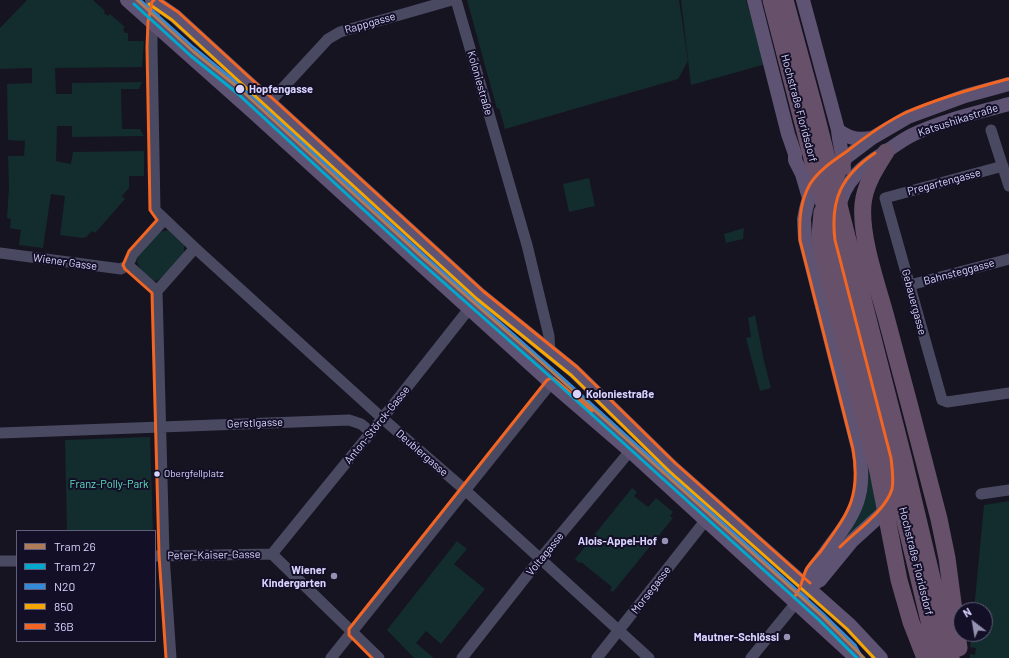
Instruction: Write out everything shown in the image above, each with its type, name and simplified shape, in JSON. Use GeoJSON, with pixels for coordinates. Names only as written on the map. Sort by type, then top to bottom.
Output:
{"type":"FeatureCollection","features":[{"type":"Feature","properties":{"kind":"highway","name":"Hochstraße Floridsdorf"},"geometry":{"type":"LineString","coordinates":[[771,0],[892,463],[938,658]]}},
{"type":"Feature","properties":{"kind":"highway","name":"Hochstraße Floridsdorf"},"geometry":{"type":"LineString","coordinates":[[785,0],[816,114],[902,452],[951,658]]}},
{"type":"Feature","properties":{"kind":"highway"},"geometry":{"type":"LineString","coordinates":[[886,152],[875,170],[865,194],[863,216],[864,230],[945,546],[960,658]]}},
{"type":"Feature","properties":{"kind":"highway"},"geometry":{"type":"LineString","coordinates":[[843,160],[836,182],[826,197],[822,214],[821,245],[878,472],[899,580],[909,614],[925,658]]}},
{"type":"Feature","properties":{"kind":"main road"},"geometry":{"type":"LineString","coordinates":[[128,0],[551,383],[630,451],[856,658]]}},
{"type":"Feature","properties":{"kind":"main road"},"geometry":{"type":"LineString","coordinates":[[754,0],[788,134],[809,198]]}},
{"type":"Feature","properties":{"kind":"main road"},"geometry":{"type":"LineString","coordinates":[[803,0],[838,130],[839,144],[843,160]]}},
{"type":"Feature","properties":{"kind":"main road"},"geometry":{"type":"LineString","coordinates":[[155,1],[172,14],[480,295],[574,371],[662,458],[850,625],[882,658]]}},
{"type":"Feature","properties":{"kind":"main road","name":"Katsushikastraße"},"geometry":{"type":"LineString","coordinates":[[843,160],[872,138],[908,117],[965,96],[1009,84]]}},
{"type":"Feature","properties":{"kind":"main road"},"geometry":{"type":"LineString","coordinates":[[254,114],[269,103]]}},
{"type":"Feature","properties":{"kind":"main road","name":"Katsushikastraße"},"geometry":{"type":"LineString","coordinates":[[807,587],[810,573],[847,524],[852,515],[859,497],[862,478],[858,448],[806,239],[804,219],[809,198],[814,186],[836,182],[858,172],[868,162],[911,135],[954,119],[1009,104]]}},
{"type":"Feature","properties":{"kind":"main road"},"geometry":{"type":"LineString","coordinates":[[838,130],[855,139],[872,138]]}},
{"type":"Feature","properties":{"kind":"main road"},"geometry":{"type":"LineString","coordinates":[[795,154],[809,168],[836,182]]}},
{"type":"Feature","properties":{"kind":"main road","name":"Katsushikastraße"},"geometry":{"type":"LineString","coordinates":[[807,587],[820,580],[852,541],[891,505],[897,493],[899,480],[896,457],[840,239],[836,182]]}},
{"type":"Feature","properties":{"kind":"main road"},"geometry":{"type":"LineString","coordinates":[[550,352],[548,363],[551,383]]}},
{"type":"Feature","properties":{"kind":"main road"},"geometry":{"type":"LineString","coordinates":[[796,604],[807,587]]}},
{"type":"Feature","properties":{"kind":"street","name":"Rappgasse"},"geometry":{"type":"LineString","coordinates":[[269,103],[328,39],[340,32],[452,0]]}},
{"type":"Feature","properties":{"kind":"street","name":"Koloniestraße"},"geometry":{"type":"LineString","coordinates":[[456,0],[527,245],[549,336],[550,352]]}},
{"type":"Feature","properties":{"kind":"street","name":"Deublergasse"},"geometry":{"type":"LineString","coordinates":[[155,1],[152,52],[155,210],[164,220],[382,418],[465,490],[649,658]]}},
{"type":"Feature","properties":{"kind":"street"},"geometry":{"type":"LineString","coordinates":[[991,130],[1009,186]]}},
{"type":"Feature","properties":{"kind":"street","name":"Pregartengasse"},"geometry":{"type":"LineString","coordinates":[[885,198],[1003,166]]}},
{"type":"Feature","properties":{"kind":"street","name":"Gebauergasse"},"geometry":{"type":"LineString","coordinates":[[885,198],[941,398],[944,402],[947,402],[1009,393]]}},
{"type":"Feature","properties":{"kind":"street"},"geometry":{"type":"LineString","coordinates":[[157,291],[128,264],[133,254],[164,220]]}},
{"type":"Feature","properties":{"kind":"street"},"geometry":{"type":"LineString","coordinates":[[171,658],[159,556],[161,426],[157,291],[195,248]]}},
{"type":"Feature","properties":{"kind":"street","name":"Wiener Gasse"},"geometry":{"type":"LineString","coordinates":[[0,253],[121,269],[128,264]]}},
{"type":"Feature","properties":{"kind":"street","name":"Bahnsteggasse"},"geometry":{"type":"LineString","coordinates":[[910,285],[1009,259]]}},
{"type":"Feature","properties":{"kind":"street","name":"Anton-Störck-Gasse"},"geometry":{"type":"LineString","coordinates":[[272,554],[480,295]]}},
{"type":"Feature","properties":{"kind":"street"},"geometry":{"type":"LineString","coordinates":[[331,658],[551,383]]}},
{"type":"Feature","properties":{"kind":"street","name":"Gerstlgasse"},"geometry":{"type":"LineString","coordinates":[[161,426],[350,420],[361,424],[371,432]]}},
{"type":"Feature","properties":{"kind":"street"},"geometry":{"type":"LineString","coordinates":[[0,433],[161,426]]}},
{"type":"Feature","properties":{"kind":"street","name":"Voltagasse"},"geometry":{"type":"LineString","coordinates":[[462,658],[540,559],[630,451]]}},
{"type":"Feature","properties":{"kind":"street"},"geometry":{"type":"LineString","coordinates":[[981,494],[1009,490]]}},
{"type":"Feature","properties":{"kind":"street","name":"Morsegasse"},"geometry":{"type":"LineString","coordinates":[[597,658],[705,521]]}},
{"type":"Feature","properties":{"kind":"street"},"geometry":{"type":"LineString","coordinates":[[272,554],[379,658]]}},
{"type":"Feature","properties":{"kind":"street","name":"Peter-Kaiser-Gasse"},"geometry":{"type":"LineString","coordinates":[[159,556],[272,554]]}},
{"type":"Feature","properties":{"kind":"street"},"geometry":{"type":"LineString","coordinates":[[0,561],[16,560]]}},
{"type":"Feature","properties":{"kind":"street"},"geometry":{"type":"LineString","coordinates":[[751,658],[796,604]]}},
{"type":"Feature","properties":{"kind":"green space"},"geometry":{"type":"Polygon","coordinates":[[[27,0],[93,0],[105,11],[104,13],[108,16],[110,14],[125,27],[123,29],[125,33],[128,33],[128,41],[144,41],[142,67],[55,68],[56,94],[72,94],[72,83],[142,82],[139,89],[121,89],[122,129],[140,129],[144,136],[72,137],[72,126],[57,126],[56,161],[71,164],[73,152],[144,151],[144,176],[129,176],[129,188],[122,196],[125,199],[95,233],[92,231],[83,238],[60,235],[65,196],[51,194],[43,248],[19,245],[21,230],[10,228],[11,219],[7,218],[9,187],[8,156],[24,156],[25,141],[8,140],[7,84],[32,83],[32,68],[0,69],[0,28],[27,0]]]}},
{"type":"Feature","properties":{"kind":"green space"},"geometry":{"type":"Polygon","coordinates":[[[467,0],[679,0],[688,61],[678,79],[505,129],[499,108],[497,109],[467,0]]]}},
{"type":"Feature","properties":{"kind":"green space"},"geometry":{"type":"Polygon","coordinates":[[[681,0],[746,0],[766,64],[691,85],[681,0]]]}},
{"type":"Feature","properties":{"kind":"green space"},"geometry":{"type":"Polygon","coordinates":[[[589,178],[595,206],[569,212],[563,184],[589,178]]]}},
{"type":"Feature","properties":{"kind":"green space"},"geometry":{"type":"Polygon","coordinates":[[[744,228],[743,239],[726,243],[724,234],[744,228]]]}},
{"type":"Feature","properties":{"kind":"green space"},"geometry":{"type":"Polygon","coordinates":[[[168,230],[184,244],[184,253],[165,275],[157,281],[150,280],[141,271],[137,262],[138,256],[160,232],[168,230]]]}},
{"type":"Feature","properties":{"kind":"green space"},"geometry":{"type":"Polygon","coordinates":[[[755,315],[771,388],[760,391],[746,338],[751,337],[748,318],[755,315]]]}},
{"type":"Feature","properties":{"kind":"green space","name":"Franz-Polly-Park"},"geometry":{"type":"Polygon","coordinates":[[[150,437],[153,530],[67,530],[65,440],[150,437]]]}},
{"type":"Feature","properties":{"kind":"green space"},"geometry":{"type":"Polygon","coordinates":[[[868,464],[878,511],[821,572],[868,464]]]}},
{"type":"Feature","properties":{"kind":"green space"},"geometry":{"type":"Polygon","coordinates":[[[632,488],[637,492],[634,496],[648,507],[656,498],[673,512],[670,516],[673,518],[613,592],[610,590],[612,587],[581,562],[579,563],[575,559],[632,488]]]}},
{"type":"Feature","properties":{"kind":"green space"},"geometry":{"type":"Polygon","coordinates":[[[1009,501],[1009,658],[970,658],[970,654],[975,655],[976,648],[970,647],[971,642],[993,642],[993,602],[975,602],[984,505],[1009,501]]]}},
{"type":"Feature","properties":{"kind":"green space"},"geometry":{"type":"Polygon","coordinates":[[[457,541],[467,549],[454,564],[485,589],[441,644],[426,631],[416,643],[434,658],[414,658],[387,630],[457,541]]]}},
{"type":"Feature","properties":{"kind":"tram line","name":"26"},"geometry":{"type":"LineString","coordinates":[[137,0],[194,52],[240,89],[420,255],[549,369],[822,616],[864,658]]}},
{"type":"Feature","properties":{"kind":"tram line","name":"27"},"geometry":{"type":"LineString","coordinates":[[134,4],[191,56],[237,93],[417,259],[546,373],[819,620],[857,658]]}},
{"type":"Feature","properties":{"kind":"transit line","name":"N20"},"geometry":{"type":"LineString","coordinates":[[140,0],[194,48],[243,88],[429,260],[566,381],[822,613],[855,645],[862,658]]}},
{"type":"Feature","properties":{"kind":"transit line","name":"36B"},"geometry":{"type":"LineString","coordinates":[[154,0],[152,2],[148,22],[147,47],[150,210],[157,220],[129,251],[123,265],[125,269],[152,293],[159,555],[166,658]]}},
{"type":"Feature","properties":{"kind":"transit line","name":"36B"},"geometry":{"type":"LineString","coordinates":[[160,0],[178,12],[483,291],[577,367],[675,463],[810,583]]}},
{"type":"Feature","properties":{"kind":"transit line","name":"850"},"geometry":{"type":"LineString","coordinates":[[149,4],[172,20],[477,299],[571,375],[669,471],[847,629],[874,658]]}},
{"type":"Feature","properties":{"kind":"transit line","name":"36B"},"geometry":{"type":"LineString","coordinates":[[795,596],[799,590],[807,568],[839,526],[845,515],[854,493],[855,480],[853,449],[800,240],[801,211],[804,198],[810,184],[826,166],[891,120],[932,102],[1008,79]]}},
{"type":"Feature","properties":{"kind":"transit line","name":"36B"},"geometry":{"type":"LineString","coordinates":[[840,547],[884,505],[889,497],[893,485],[891,458],[835,240],[834,226],[834,213],[840,190],[854,171],[875,153]]}},
{"type":"Feature","properties":{"kind":"transit line","name":"36B"},"geometry":{"type":"LineString","coordinates":[[372,658],[349,635],[349,629],[547,380],[551,378],[554,379],[592,411]]}},
{"type":"Feature","properties":{"kind":"place","name":"Hopfengasse"},"geometry":{"type":"Point","coordinates":[240,89]}},
{"type":"Feature","properties":{"kind":"place","name":"Koloniestraße"},"geometry":{"type":"Point","coordinates":[577,394]}},
{"type":"Feature","properties":{"kind":"place","name":"Obergfellplatz"},"geometry":{"type":"Point","coordinates":[157,474]}},
{"type":"Feature","properties":{"kind":"place","name":"Alois-Appel-Hof"},"geometry":{"type":"Point","coordinates":[665,541]}},
{"type":"Feature","properties":{"kind":"place","name":"Wiener Kindergarten"},"geometry":{"type":"Point","coordinates":[334,576]}},
{"type":"Feature","properties":{"kind":"place","name":"Mautner-Schlössl"},"geometry":{"type":"Point","coordinates":[787,637]}}]}
